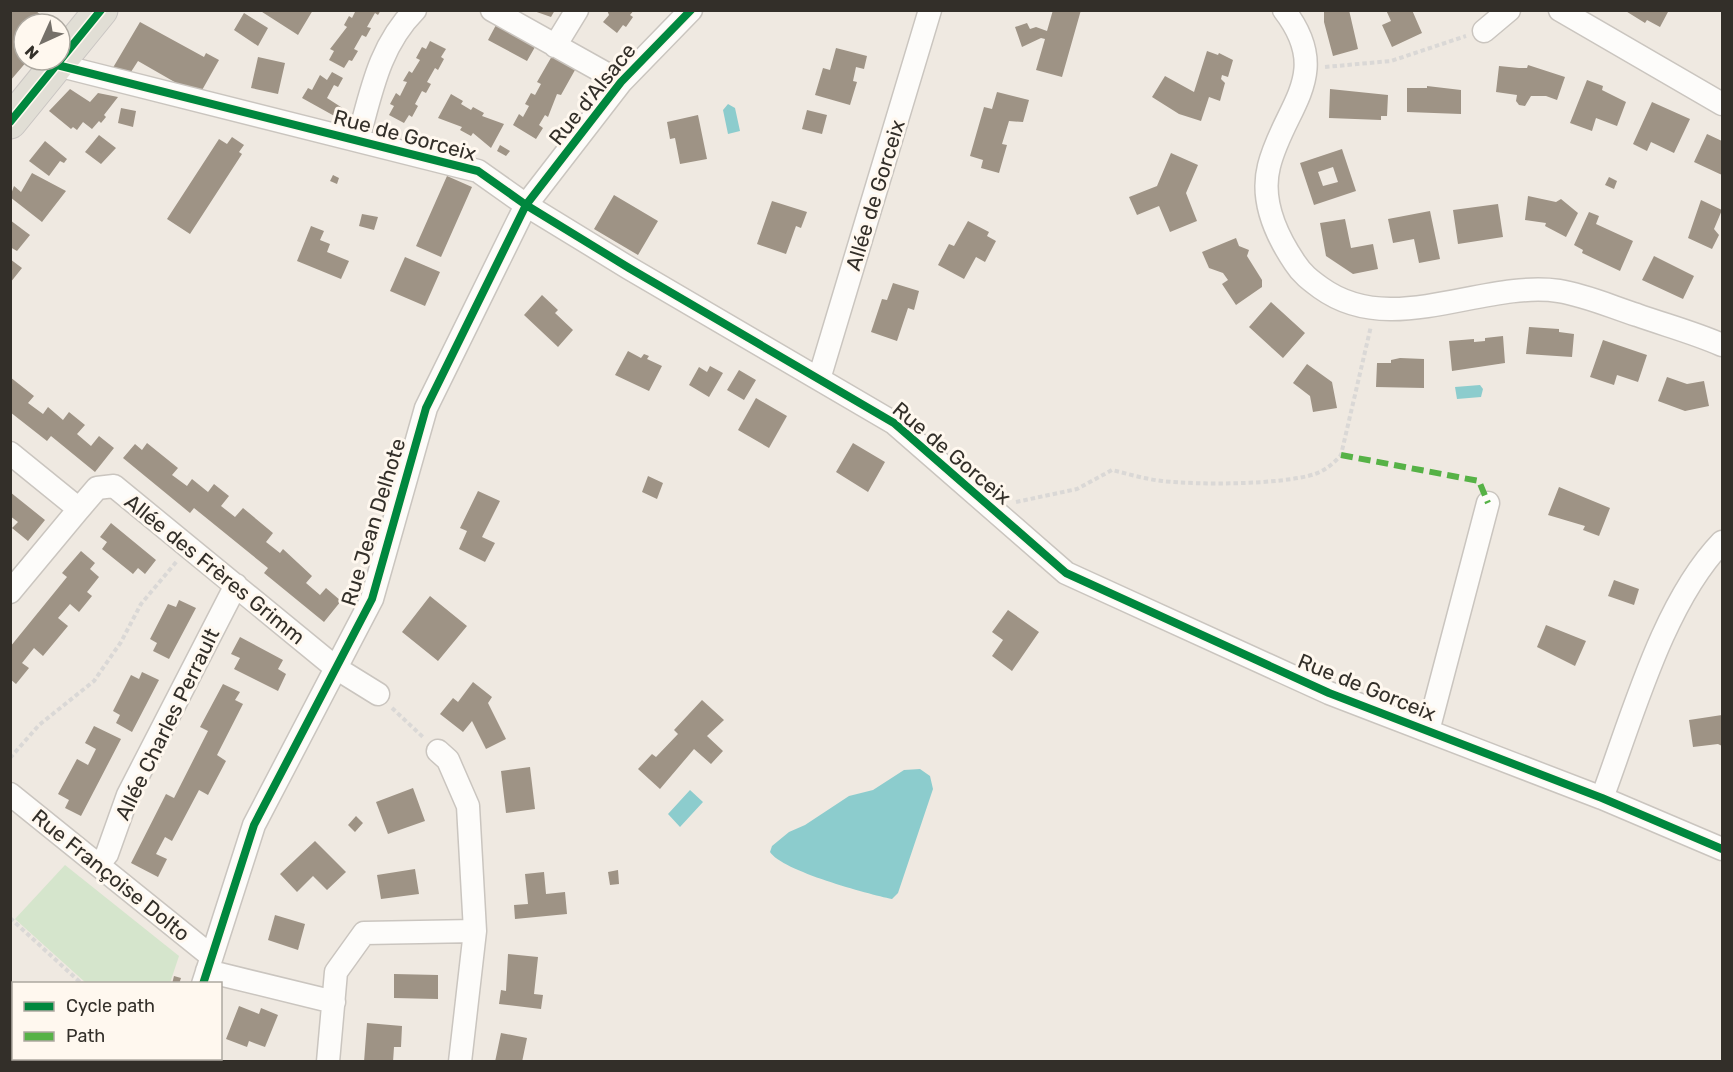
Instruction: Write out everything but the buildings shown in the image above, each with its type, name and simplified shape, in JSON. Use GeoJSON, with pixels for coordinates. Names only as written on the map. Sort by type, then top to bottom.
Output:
{"type":"FeatureCollection","features":[{"type":"Feature","properties":{"kind":"main road"},"geometry":{"type":"LineString","coordinates":[[72,46],[101,10]]}},
{"type":"Feature","properties":{"kind":"main road"},"geometry":{"type":"LineString","coordinates":[[10,122],[51,72]]}},
{"type":"Feature","properties":{"kind":"street"},"geometry":{"type":"LineString","coordinates":[[358,140],[380,61],[398,28],[415,10]]}},
{"type":"Feature","properties":{"kind":"street"},"geometry":{"type":"LineString","coordinates":[[492,10],[621,82]]}},
{"type":"Feature","properties":{"kind":"street"},"geometry":{"type":"LineString","coordinates":[[555,46],[577,10]]}},
{"type":"Feature","properties":{"kind":"street","name":"Rue d'Alsace"},"geometry":{"type":"LineString","coordinates":[[526,205],[621,82],[691,10]]}},
{"type":"Feature","properties":{"kind":"street","name":"Allée de Gorceix"},"geometry":{"type":"LineString","coordinates":[[819,379],[930,10]]}},
{"type":"Feature","properties":{"kind":"street"},"geometry":{"type":"LineString","coordinates":[[1284,10],[1302,43],[1307,69],[1299,95],[1269,166],[1267,198],[1276,235],[1302,275],[1339,301],[1389,311],[1525,291],[1559,291],[1721,340]]}},
{"type":"Feature","properties":{"kind":"street"},"geometry":{"type":"LineString","coordinates":[[1484,31],[1509,10]]}},
{"type":"Feature","properties":{"kind":"street"},"geometry":{"type":"LineString","coordinates":[[1560,10],[1722,104]]}},
{"type":"Feature","properties":{"kind":"street","name":"Rue de Gorceix"},"geometry":{"type":"LineString","coordinates":[[72,69],[478,171],[526,205],[894,423],[1066,573],[1329,693],[1602,798],[1722,849]]}},
{"type":"Feature","properties":{"kind":"street","name":"Rue Jean Delhote"},"geometry":{"type":"LineString","coordinates":[[207,970],[254,825],[372,599],[426,408],[526,205]]}},
{"type":"Feature","properties":{"kind":"street"},"geometry":{"type":"LineString","coordinates":[[10,453],[79,509]]}},
{"type":"Feature","properties":{"kind":"street","name":"Allée des Frères Grimm"},"geometry":{"type":"LineString","coordinates":[[10,592],[97,488],[114,486],[336,668],[378,694]]}},
{"type":"Feature","properties":{"kind":"street"},"geometry":{"type":"LineString","coordinates":[[1428,731],[1488,503]]}},
{"type":"Feature","properties":{"kind":"street"},"geometry":{"type":"LineString","coordinates":[[1602,798],[1667,626],[1693,577],[1722,542]]}},
{"type":"Feature","properties":{"kind":"street","name":"Allée Charles Perrault"},"geometry":{"type":"LineString","coordinates":[[99,864],[107,854],[128,795],[236,585]]}},
{"type":"Feature","properties":{"kind":"street"},"geometry":{"type":"LineString","coordinates":[[438,751],[447,760],[468,806],[475,931],[460,1062]]}},
{"type":"Feature","properties":{"kind":"street","name":"Rue Françoise Dolto"},"geometry":{"type":"LineString","coordinates":[[10,794],[99,864],[207,970]]}},
{"type":"Feature","properties":{"kind":"street"},"geometry":{"type":"LineString","coordinates":[[328,1062],[336,972],[364,933],[475,931]]}},
{"type":"Feature","properties":{"kind":"street"},"geometry":{"type":"LineString","coordinates":[[207,970],[334,1002]]}},
{"type":"Feature","properties":{"kind":"path"},"geometry":{"type":"LineString","coordinates":[[1307,69],[1390,61],[1484,31]]}},
{"type":"Feature","properties":{"kind":"path"},"geometry":{"type":"LineString","coordinates":[[991,507],[1077,489],[1112,470],[1161,481],[1210,482],[1294,479],[1317,473],[1331,465],[1341,455],[1376,308]]}},
{"type":"Feature","properties":{"kind":"path"},"geometry":{"type":"LineString","coordinates":[[10,758],[39,725],[94,681],[121,642],[141,604],[189,547]]}},
{"type":"Feature","properties":{"kind":"path"},"geometry":{"type":"LineString","coordinates":[[378,694],[438,751]]}},
{"type":"Feature","properties":{"kind":"path"},"geometry":{"type":"LineString","coordinates":[[10,918],[80,982]]}},
{"type":"Feature","properties":{"kind":"green space"},"geometry":{"type":"Polygon","coordinates":[[[65,865],[179,956],[170,982],[85,982],[15,919],[65,865]]]}},
{"type":"Feature","properties":{"kind":"water"},"geometry":{"type":"Polygon","coordinates":[[[728,104],[735,108],[740,131],[728,134],[723,110],[728,104]]]}},
{"type":"Feature","properties":{"kind":"water"},"geometry":{"type":"Polygon","coordinates":[[[1480,385],[1483,389],[1481,397],[1457,399],[1455,387],[1480,385]]]}},
{"type":"Feature","properties":{"kind":"water"},"geometry":{"type":"Polygon","coordinates":[[[920,769],[930,776],[933,789],[898,893],[892,899],[808,874],[791,867],[770,852],[772,846],[789,832],[805,825],[849,796],[873,790],[904,770],[920,769]]]}},
{"type":"Feature","properties":{"kind":"water"},"geometry":{"type":"Polygon","coordinates":[[[690,790],[703,802],[680,827],[668,814],[690,790]]]}},
{"type":"Feature","properties":{"kind":"marked path"},"geometry":{"type":"LineString","coordinates":[[1341,455],[1479,481],[1488,503]]}},
{"type":"Feature","properties":{"kind":"cycle path"},"geometry":{"type":"LineString","coordinates":[[10,122],[101,10]]}},
{"type":"Feature","properties":{"kind":"cycle path"},"geometry":{"type":"LineString","coordinates":[[204,982],[254,825],[372,599],[426,408],[526,205],[621,82],[691,10]]}},
{"type":"Feature","properties":{"kind":"cycle path"},"geometry":{"type":"LineString","coordinates":[[72,69],[478,171],[526,205],[629,268],[894,423],[1066,573],[1329,693],[1602,798],[1722,849]]}}]}
